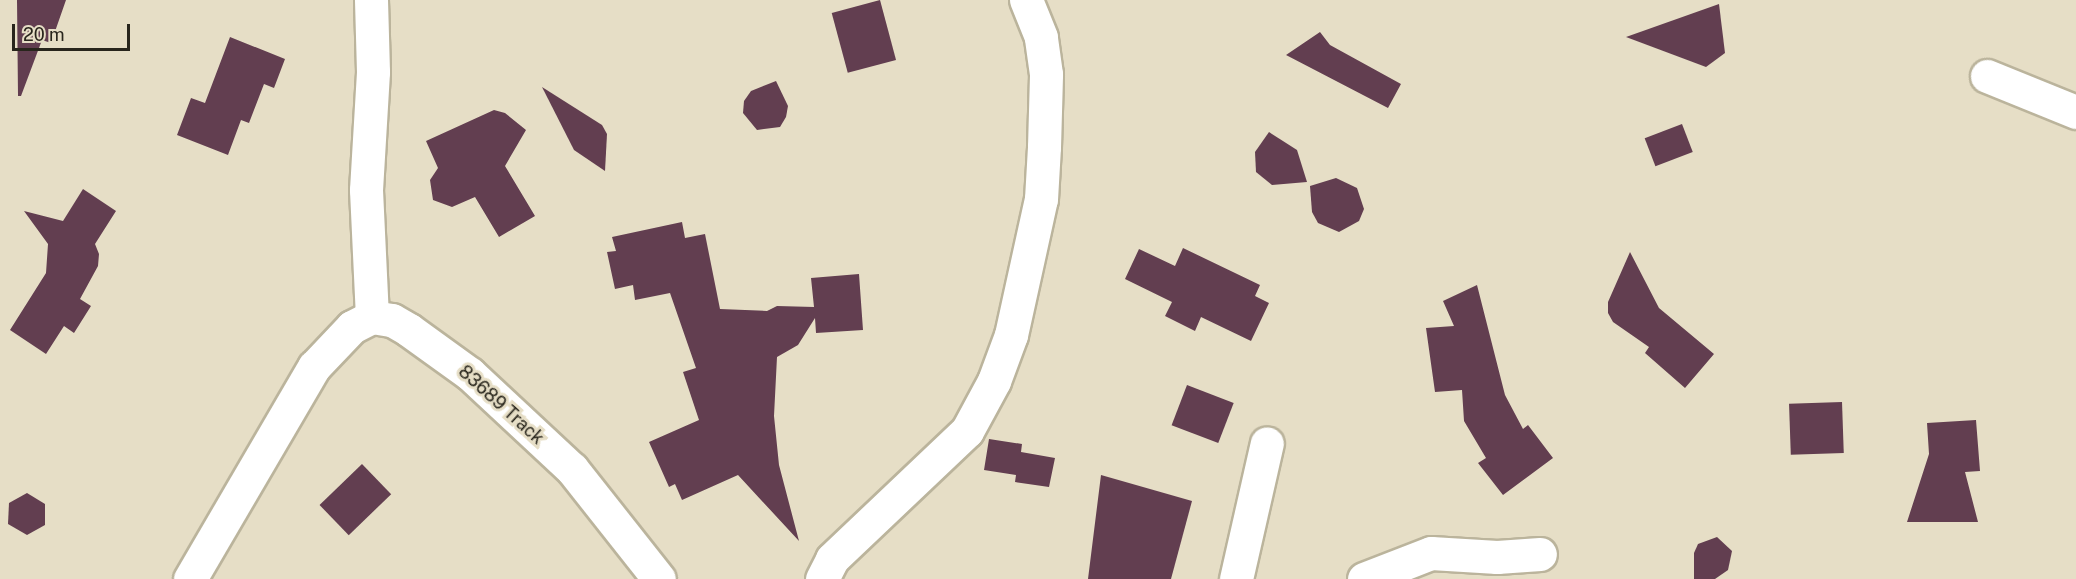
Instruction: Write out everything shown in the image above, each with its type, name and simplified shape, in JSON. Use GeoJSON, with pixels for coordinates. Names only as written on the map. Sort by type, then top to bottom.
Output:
{"type":"FeatureCollection","features":[{"type":"Feature","properties":{"kind":"street"},"geometry":{"type":"LineString","coordinates":[[190,579],[314,367],[352,327],[372,317],[366,190],[373,72],[371,0]]}},
{"type":"Feature","properties":{"kind":"street"},"geometry":{"type":"LineString","coordinates":[[822,579],[832,559],[968,430],[994,381],[1011,335],[1041,200],[1043,157],[1046,74],[1041,36],[1026,0]]}},
{"type":"Feature","properties":{"kind":"street"},"geometry":{"type":"LineString","coordinates":[[1987,76],[2076,112]]}},
{"type":"Feature","properties":{"kind":"street","name":"83689 Track"},"geometry":{"type":"LineString","coordinates":[[372,317],[392,320],[409,330],[470,375],[572,469],[660,579]]}},
{"type":"Feature","properties":{"kind":"street"},"geometry":{"type":"LineString","coordinates":[[1236,579],[1267,443]]}},
{"type":"Feature","properties":{"kind":"street"},"geometry":{"type":"LineString","coordinates":[[1364,579],[1431,553],[1497,557],[1540,554]]}},
{"type":"Feature","properties":{"kind":"building"},"geometry":{"type":"Polygon","coordinates":[[[17,0],[66,0],[51,43],[42,40],[21,96],[18,96],[17,0]]]}},
{"type":"Feature","properties":{"kind":"building"},"geometry":{"type":"Polygon","coordinates":[[[880,0],[896,60],[848,73],[832,13],[880,0]]]}},
{"type":"Feature","properties":{"kind":"building"},"geometry":{"type":"Polygon","coordinates":[[[1719,4],[1725,53],[1706,67],[1626,37],[1719,4]]]}},
{"type":"Feature","properties":{"kind":"building"},"geometry":{"type":"Polygon","coordinates":[[[1320,32],[1330,45],[1401,84],[1388,108],[1286,55],[1320,32]]]}},
{"type":"Feature","properties":{"kind":"building"},"geometry":{"type":"Polygon","coordinates":[[[230,37],[285,59],[274,88],[264,84],[249,123],[241,120],[228,155],[177,135],[191,98],[205,103],[230,37]]]}},
{"type":"Feature","properties":{"kind":"building"},"geometry":{"type":"Polygon","coordinates":[[[776,81],[788,106],[786,117],[780,127],[757,130],[743,113],[744,101],[751,91],[776,81]]]}},
{"type":"Feature","properties":{"kind":"building"},"geometry":{"type":"Polygon","coordinates":[[[542,87],[602,125],[607,134],[605,171],[574,150],[542,87]]]}},
{"type":"Feature","properties":{"kind":"building"},"geometry":{"type":"Polygon","coordinates":[[[494,110],[505,113],[526,130],[505,166],[535,216],[499,237],[475,197],[452,207],[433,200],[430,180],[438,168],[426,141],[494,110]]]}},
{"type":"Feature","properties":{"kind":"building"},"geometry":{"type":"Polygon","coordinates":[[[1682,124],[1693,152],[1655,166],[1645,138],[1682,124]]]}},
{"type":"Feature","properties":{"kind":"building"},"geometry":{"type":"Polygon","coordinates":[[[1269,132],[1297,150],[1307,182],[1272,185],[1256,172],[1255,152],[1269,132]]]}},
{"type":"Feature","properties":{"kind":"building"},"geometry":{"type":"Polygon","coordinates":[[[1336,178],[1357,188],[1364,209],[1359,221],[1339,232],[1318,223],[1312,212],[1310,186],[1336,178]]]}},
{"type":"Feature","properties":{"kind":"building"},"geometry":{"type":"Polygon","coordinates":[[[83,189],[116,211],[95,244],[99,254],[98,266],[80,299],[91,306],[74,333],[64,326],[46,354],[10,330],[46,273],[48,244],[24,211],[63,221],[83,189]]]}},
{"type":"Feature","properties":{"kind":"building"},"geometry":{"type":"Polygon","coordinates":[[[682,222],[685,238],[705,234],[720,309],[767,311],[777,306],[814,307],[811,278],[859,274],[863,330],[816,333],[815,318],[798,345],[777,357],[774,416],[779,465],[799,541],[738,475],[682,500],[675,484],[669,487],[649,442],[699,420],[683,372],[696,368],[670,293],[635,300],[633,285],[615,289],[607,252],[616,251],[612,237],[682,222]]]}},
{"type":"Feature","properties":{"kind":"building"},"geometry":{"type":"Polygon","coordinates":[[[1183,248],[1260,285],[1255,296],[1269,303],[1251,341],[1201,317],[1195,331],[1165,316],[1172,302],[1125,279],[1139,249],[1175,266],[1183,248]]]}},
{"type":"Feature","properties":{"kind":"building"},"geometry":{"type":"Polygon","coordinates":[[[1630,252],[1659,308],[1714,354],[1685,388],[1645,353],[1649,347],[1613,322],[1608,313],[1608,302],[1630,252]]]}},
{"type":"Feature","properties":{"kind":"building"},"geometry":{"type":"Polygon","coordinates":[[[1477,285],[1505,395],[1523,429],[1528,425],[1553,458],[1503,495],[1478,463],[1486,458],[1464,421],[1462,390],[1435,392],[1426,328],[1454,326],[1443,301],[1477,285]]]}},
{"type":"Feature","properties":{"kind":"building"},"geometry":{"type":"Polygon","coordinates":[[[1187,385],[1234,403],[1218,443],[1172,425],[1187,385]]]}},
{"type":"Feature","properties":{"kind":"building"},"geometry":{"type":"Polygon","coordinates":[[[1842,402],[1844,453],[1791,455],[1789,404],[1842,402]]]}},
{"type":"Feature","properties":{"kind":"building"},"geometry":{"type":"Polygon","coordinates":[[[1976,420],[1980,471],[1965,472],[1978,522],[1907,522],[1929,454],[1927,423],[1976,420]]]}},
{"type":"Feature","properties":{"kind":"building"},"geometry":{"type":"Polygon","coordinates":[[[989,439],[1022,444],[1021,452],[1055,458],[1049,487],[1015,482],[1016,475],[984,470],[989,439]]]}},
{"type":"Feature","properties":{"kind":"building"},"geometry":{"type":"Polygon","coordinates":[[[362,464],[391,494],[349,535],[320,505],[362,464]]]}},
{"type":"Feature","properties":{"kind":"building"},"geometry":{"type":"Polygon","coordinates":[[[1101,475],[1192,501],[1171,579],[1088,579],[1101,475]]]}},
{"type":"Feature","properties":{"kind":"building"},"geometry":{"type":"Polygon","coordinates":[[[27,493],[45,504],[45,525],[27,535],[8,524],[9,503],[27,493]]]}},
{"type":"Feature","properties":{"kind":"building"},"geometry":{"type":"Polygon","coordinates":[[[1717,537],[1732,551],[1728,570],[1715,579],[1694,579],[1694,553],[1698,544],[1717,537]]]}}]}
